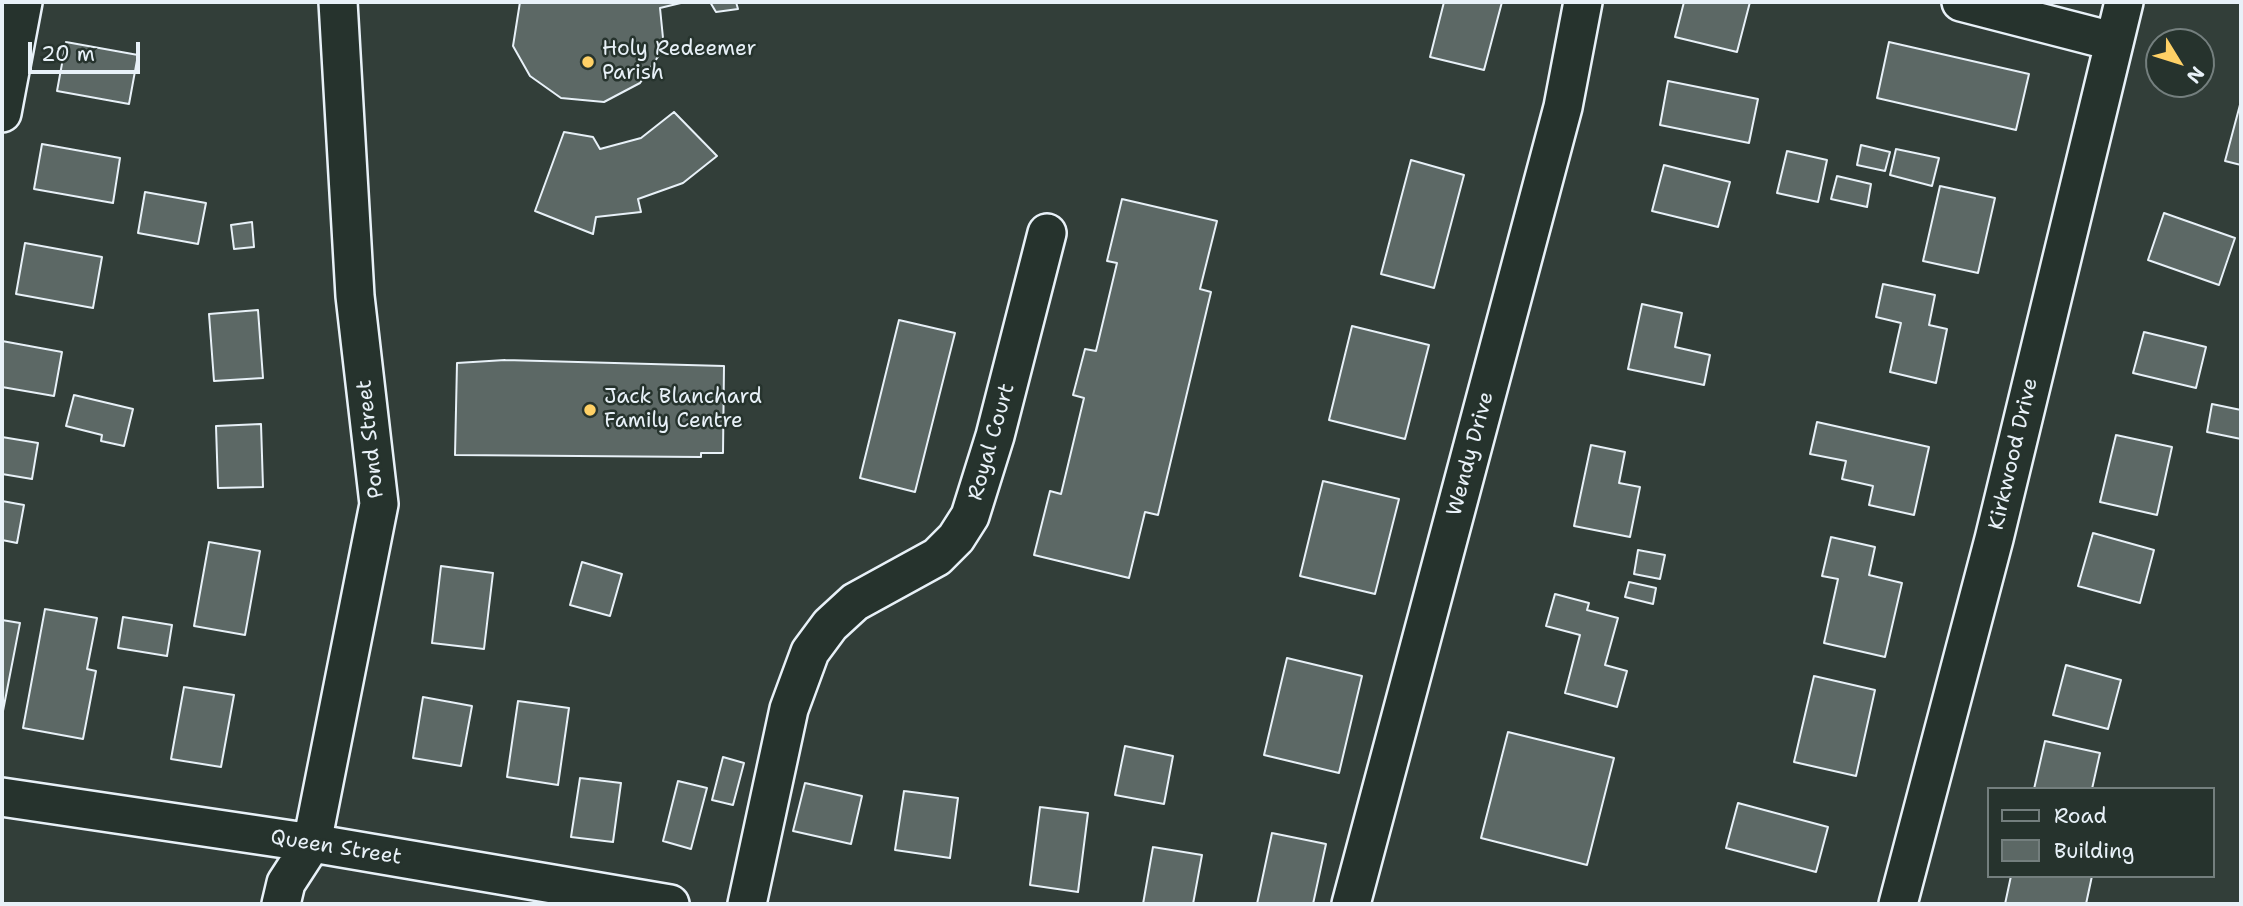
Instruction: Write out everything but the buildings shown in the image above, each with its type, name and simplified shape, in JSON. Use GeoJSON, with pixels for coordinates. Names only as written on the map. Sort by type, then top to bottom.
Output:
{"type":"FeatureCollection","features":[{"type":"Feature","properties":{"kind":"street"},"geometry":{"type":"LineString","coordinates":[[2,113],[23,2]]}},
{"type":"Feature","properties":{"kind":"street","name":"Pond Street"},"geometry":{"type":"LineString","coordinates":[[281,904],[286,883],[312,843],[379,504],[355,296],[338,2]]}},
{"type":"Feature","properties":{"kind":"street","name":"Wendy Drive"},"geometry":{"type":"LineString","coordinates":[[1351,904],[1563,107],[1583,2]]}},
{"type":"Feature","properties":{"kind":"street"},"geometry":{"type":"LineString","coordinates":[[1961,2],[2112,41]]}},
{"type":"Feature","properties":{"kind":"street","name":"Kirkwood Drive"},"geometry":{"type":"LineString","coordinates":[[1898,904],[1994,539],[2112,41],[2124,2]]}},
{"type":"Feature","properties":{"kind":"street","name":"Royal Court"},"geometry":{"type":"LineString","coordinates":[[747,904],[789,709],[810,652],[830,625],[855,603],[937,557],[956,538],[970,516],[995,436],[1047,233]]}},
{"type":"Feature","properties":{"kind":"street","name":"Queen Street"},"geometry":{"type":"LineString","coordinates":[[2,797],[312,843],[670,904]]}},
{"type":"Feature","properties":{"kind":"place","name":"Holy Redeemer Parish"},"geometry":{"type":"Point","coordinates":[588,62]}},
{"type":"Feature","properties":{"kind":"place","name":"Jack Blanchard Family Centre"},"geometry":{"type":"Point","coordinates":[590,410]}}]}
